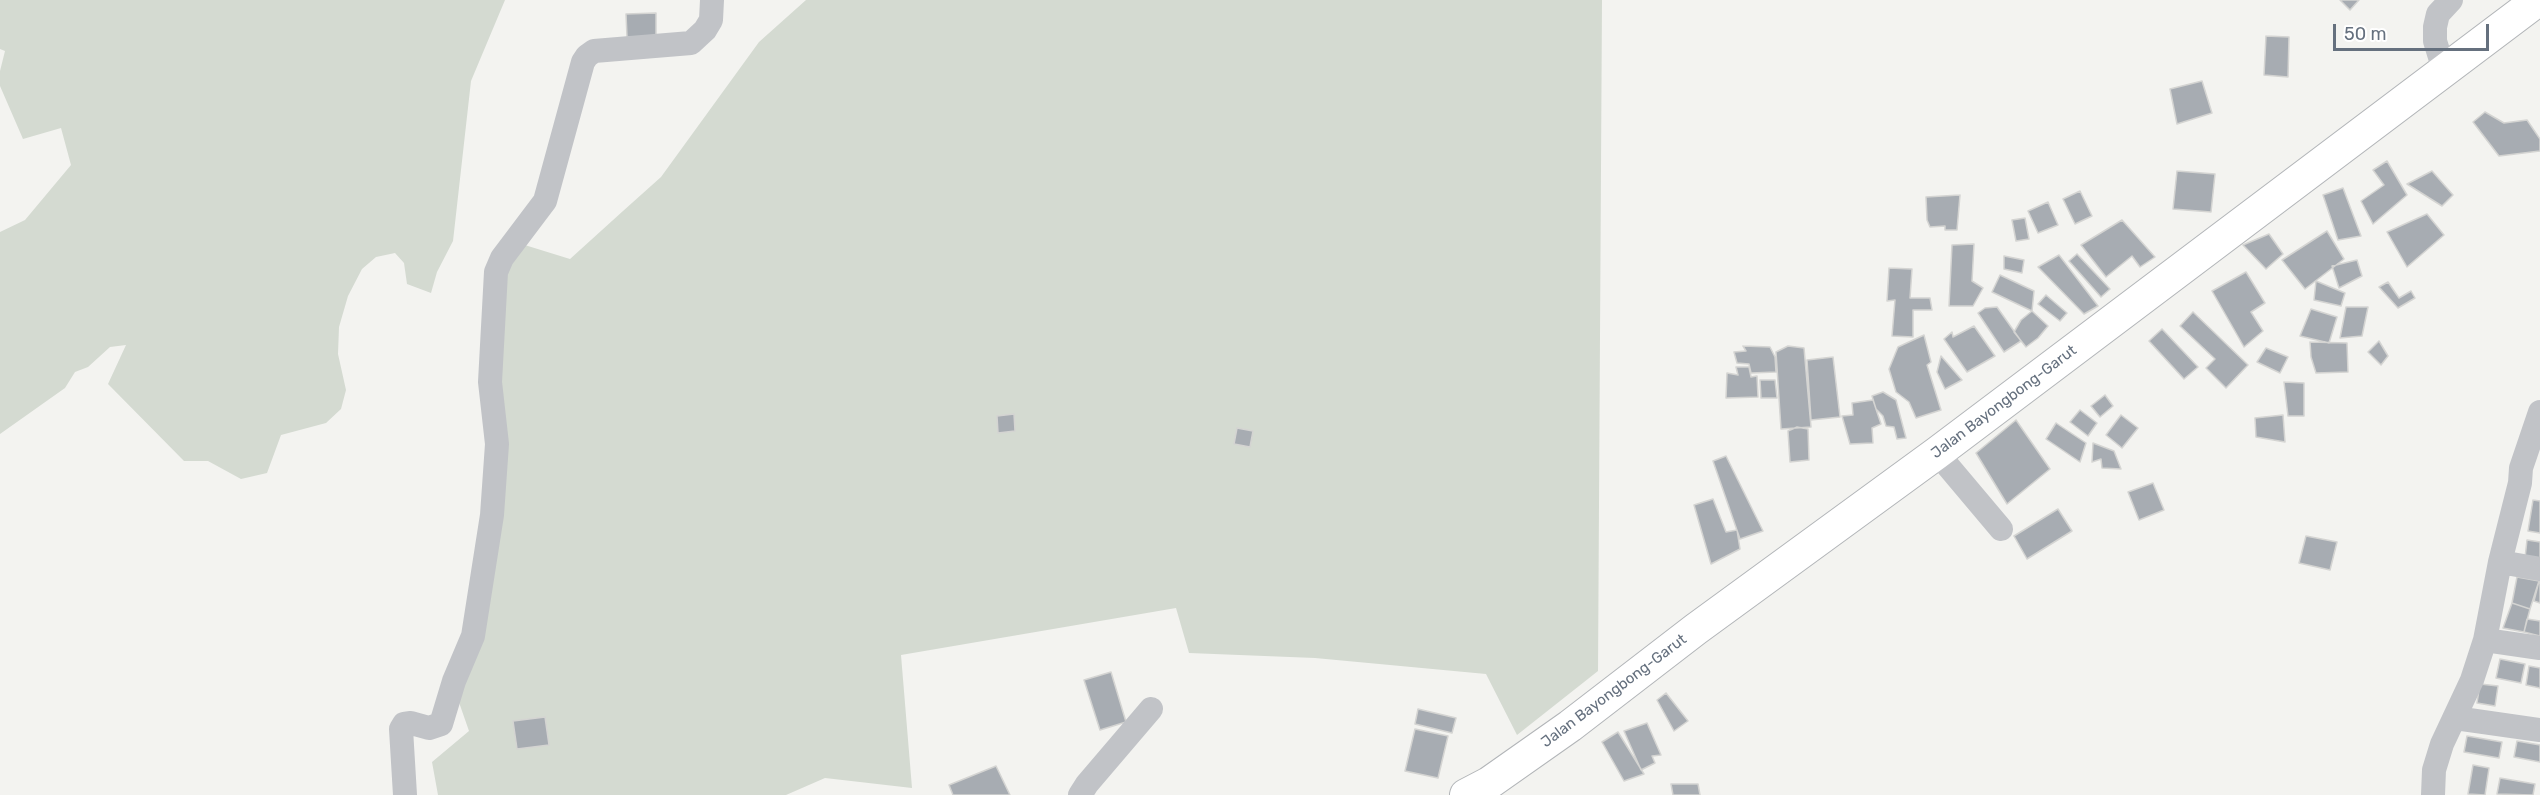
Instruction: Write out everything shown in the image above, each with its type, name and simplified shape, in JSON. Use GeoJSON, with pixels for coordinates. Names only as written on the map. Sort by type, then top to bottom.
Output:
{"type":"FeatureCollection","features":[{"type":"Feature","properties":{"kind":"main road","name":"Jalan Bayongbong-Garut"},"geometry":{"type":"LineString","coordinates":[[1466,795],[1489,783],[1570,726],[1696,629],[1936,453],[2538,0]]}},
{"type":"Feature","properties":{"kind":"street"},"geometry":{"type":"LineString","coordinates":[[405,795],[401,729],[404,724],[411,723],[429,728],[441,724],[454,681],[473,636],[492,515],[497,444],[490,382],[496,272],[501,258],[545,201],[583,62],[587,56],[594,51],[691,43],[705,30],[711,20],[712,0]]}},
{"type":"Feature","properties":{"kind":"street"},"geometry":{"type":"LineString","coordinates":[[2444,70],[2435,41],[2435,27],[2438,14],[2451,0]]}},
{"type":"Feature","properties":{"kind":"street"},"geometry":{"type":"LineString","coordinates":[[2433,795],[2434,770],[2442,744],[2472,680],[2485,640],[2500,562],[2530,485],[2521,468],[2540,412]]}},
{"type":"Feature","properties":{"kind":"street"},"geometry":{"type":"LineString","coordinates":[[1936,453],[2001,529]]}},
{"type":"Feature","properties":{"kind":"street"},"geometry":{"type":"LineString","coordinates":[[2500,562],[2540,569]]}},
{"type":"Feature","properties":{"kind":"street"},"geometry":{"type":"LineString","coordinates":[[2485,640],[2540,648]]}},
{"type":"Feature","properties":{"kind":"street"},"geometry":{"type":"LineString","coordinates":[[1080,795],[1151,709]]}},
{"type":"Feature","properties":{"kind":"street"},"geometry":{"type":"LineString","coordinates":[[2455,718],[2540,730]]}},
{"type":"Feature","properties":{"kind":"shaded area"},"geometry":{"type":"Polygon","coordinates":[[[0,0],[505,0],[471,81],[453,241],[437,272],[431,293],[407,284],[404,263],[395,253],[376,257],[362,269],[348,296],[339,327],[338,354],[346,390],[341,409],[326,423],[281,435],[267,473],[241,479],[208,461],[184,461],[108,384],[126,345],[110,347],[88,367],[75,372],[65,388],[0,434],[0,232],[25,220],[71,165],[61,128],[23,139],[0,86],[0,71],[5,51],[0,49],[0,0]]]}},
{"type":"Feature","properties":{"kind":"shaded area"},"geometry":{"type":"Polygon","coordinates":[[[806,0],[1602,0],[1598,671],[1517,735],[1486,674],[1315,658],[1189,653],[1176,608],[901,655],[912,788],[825,778],[786,795],[438,795],[432,762],[469,731],[454,688],[474,636],[500,273],[515,242],[570,259],[661,177],[759,42],[806,0]]]}},
{"type":"Feature","properties":{"kind":"building"},"geometry":{"type":"Polygon","coordinates":[[[2340,0],[2359,0],[2350,10],[2340,0]]]}},
{"type":"Feature","properties":{"kind":"building"},"geometry":{"type":"Polygon","coordinates":[[[656,13],[656,37],[627,37],[626,14],[656,13]]]}},
{"type":"Feature","properties":{"kind":"building"},"geometry":{"type":"Polygon","coordinates":[[[2266,36],[2289,37],[2288,77],[2264,75],[2266,36]]]}},
{"type":"Feature","properties":{"kind":"building"},"geometry":{"type":"Polygon","coordinates":[[[2202,81],[2212,113],[2177,124],[2170,89],[2202,81]]]}},
{"type":"Feature","properties":{"kind":"building"},"geometry":{"type":"Polygon","coordinates":[[[2485,112],[2504,123],[2527,120],[2540,139],[2540,151],[2499,156],[2473,122],[2485,112]]]}},
{"type":"Feature","properties":{"kind":"building"},"geometry":{"type":"Polygon","coordinates":[[[2387,161],[2407,195],[2373,224],[2361,201],[2384,185],[2373,170],[2387,161]]]}},
{"type":"Feature","properties":{"kind":"building"},"geometry":{"type":"Polygon","coordinates":[[[2177,171],[2215,174],[2211,212],[2173,209],[2177,171]]]}},
{"type":"Feature","properties":{"kind":"building"},"geometry":{"type":"Polygon","coordinates":[[[2432,171],[2453,195],[2442,206],[2407,184],[2432,171]]]}},
{"type":"Feature","properties":{"kind":"building"},"geometry":{"type":"Polygon","coordinates":[[[2343,188],[2361,236],[2338,240],[2323,195],[2343,188]]]}},
{"type":"Feature","properties":{"kind":"building"},"geometry":{"type":"Polygon","coordinates":[[[2080,191],[2092,216],[2075,224],[2063,199],[2080,191]]]}},
{"type":"Feature","properties":{"kind":"building"},"geometry":{"type":"Polygon","coordinates":[[[1960,195],[1957,230],[1945,230],[1945,226],[1930,227],[1927,220],[1926,197],[1960,195]]]}},
{"type":"Feature","properties":{"kind":"building"},"geometry":{"type":"Polygon","coordinates":[[[2048,202],[2058,225],[2038,233],[2028,211],[2048,202]]]}},
{"type":"Feature","properties":{"kind":"building"},"geometry":{"type":"Polygon","coordinates":[[[2427,214],[2444,235],[2407,267],[2387,232],[2427,214]]]}},
{"type":"Feature","properties":{"kind":"building"},"geometry":{"type":"Polygon","coordinates":[[[2025,218],[2029,239],[2016,241],[2012,220],[2025,218]]]}},
{"type":"Feature","properties":{"kind":"building"},"geometry":{"type":"Polygon","coordinates":[[[2122,220],[2155,257],[2140,267],[2132,256],[2106,277],[2081,245],[2122,220]]]}},
{"type":"Feature","properties":{"kind":"building"},"geometry":{"type":"Polygon","coordinates":[[[2327,231],[2344,259],[2305,289],[2282,260],[2327,231]]]}},
{"type":"Feature","properties":{"kind":"building"},"geometry":{"type":"Polygon","coordinates":[[[2269,234],[2283,254],[2266,269],[2243,245],[2269,234]]]}},
{"type":"Feature","properties":{"kind":"building"},"geometry":{"type":"Polygon","coordinates":[[[1974,244],[1972,281],[1983,288],[1973,306],[1949,306],[1952,245],[1974,244]]]}},
{"type":"Feature","properties":{"kind":"building"},"geometry":{"type":"Polygon","coordinates":[[[2077,254],[2110,289],[2101,297],[2069,261],[2077,254]]]}},
{"type":"Feature","properties":{"kind":"building"},"geometry":{"type":"Polygon","coordinates":[[[2059,255],[2098,306],[2084,314],[2038,267],[2059,255]]]}},
{"type":"Feature","properties":{"kind":"building"},"geometry":{"type":"Polygon","coordinates":[[[2004,256],[2024,260],[2022,273],[2004,269],[2004,256]]]}},
{"type":"Feature","properties":{"kind":"building"},"geometry":{"type":"Polygon","coordinates":[[[2357,260],[2362,276],[2339,288],[2332,266],[2357,260]]]}},
{"type":"Feature","properties":{"kind":"building"},"geometry":{"type":"Polygon","coordinates":[[[1889,268],[1912,269],[1910,298],[1930,298],[1932,310],[1913,310],[1913,337],[1892,336],[1895,300],[1887,301],[1889,268]]]}},
{"type":"Feature","properties":{"kind":"building"},"geometry":{"type":"Polygon","coordinates":[[[2246,272],[2265,303],[2251,312],[2263,331],[2244,347],[2212,291],[2246,272]]]}},
{"type":"Feature","properties":{"kind":"building"},"geometry":{"type":"Polygon","coordinates":[[[2000,275],[2034,291],[2032,311],[1992,292],[2000,275]]]}},
{"type":"Feature","properties":{"kind":"building"},"geometry":{"type":"Polygon","coordinates":[[[2316,281],[2345,293],[2341,306],[2314,300],[2316,281]]]}},
{"type":"Feature","properties":{"kind":"building"},"geometry":{"type":"Polygon","coordinates":[[[2388,282],[2399,298],[2411,291],[2415,298],[2398,308],[2379,287],[2388,282]]]}},
{"type":"Feature","properties":{"kind":"building"},"geometry":{"type":"Polygon","coordinates":[[[2046,295],[2067,313],[2060,321],[2038,304],[2046,295]]]}},
{"type":"Feature","properties":{"kind":"building"},"geometry":{"type":"Polygon","coordinates":[[[1997,307],[2021,341],[2004,352],[1978,313],[1985,308],[1997,307]]]}},
{"type":"Feature","properties":{"kind":"building"},"geometry":{"type":"Polygon","coordinates":[[[2346,307],[2368,307],[2362,336],[2340,338],[2346,307]]]}},
{"type":"Feature","properties":{"kind":"building"},"geometry":{"type":"Polygon","coordinates":[[[2311,309],[2337,317],[2329,343],[2300,336],[2311,309]]]}},
{"type":"Feature","properties":{"kind":"building"},"geometry":{"type":"Polygon","coordinates":[[[2032,311],[2048,326],[2026,347],[2014,332],[2021,320],[2032,311]]]}},
{"type":"Feature","properties":{"kind":"building"},"geometry":{"type":"Polygon","coordinates":[[[2193,312],[2248,365],[2226,388],[2206,368],[2215,359],[2180,326],[2193,312]]]}},
{"type":"Feature","properties":{"kind":"building"},"geometry":{"type":"Polygon","coordinates":[[[1974,326],[1995,356],[1967,372],[1944,339],[1952,332],[1953,337],[1974,326]]]}},
{"type":"Feature","properties":{"kind":"building"},"geometry":{"type":"Polygon","coordinates":[[[2162,329],[2198,367],[2184,379],[2149,341],[2162,329]]]}},
{"type":"Feature","properties":{"kind":"building"},"geometry":{"type":"Polygon","coordinates":[[[1924,335],[1931,362],[1927,365],[1941,410],[1916,418],[1909,402],[1896,392],[1889,369],[1898,347],[1924,335]]]}},
{"type":"Feature","properties":{"kind":"building"},"geometry":{"type":"Polygon","coordinates":[[[2379,341],[2388,356],[2381,365],[2368,352],[2379,341]]]}},
{"type":"Feature","properties":{"kind":"building"},"geometry":{"type":"Polygon","coordinates":[[[2310,342],[2347,343],[2348,372],[2316,373],[2311,357],[2310,342]]]}},
{"type":"Feature","properties":{"kind":"building"},"geometry":{"type":"Polygon","coordinates":[[[1743,346],[1770,347],[1775,357],[1776,372],[1751,373],[1749,364],[1737,363],[1734,352],[1746,351],[1743,346]]]}},
{"type":"Feature","properties":{"kind":"building"},"geometry":{"type":"Polygon","coordinates":[[[1788,346],[1804,348],[1811,427],[1781,429],[1776,352],[1788,346]]]}},
{"type":"Feature","properties":{"kind":"building"},"geometry":{"type":"Polygon","coordinates":[[[2266,348],[2288,357],[2280,373],[2257,362],[2266,348]]]}},
{"type":"Feature","properties":{"kind":"building"},"geometry":{"type":"Polygon","coordinates":[[[1941,356],[1962,380],[1945,389],[1937,372],[1941,356]]]}},
{"type":"Feature","properties":{"kind":"building"},"geometry":{"type":"Polygon","coordinates":[[[1833,357],[1840,417],[1811,420],[1807,360],[1833,357]]]}},
{"type":"Feature","properties":{"kind":"building"},"geometry":{"type":"Polygon","coordinates":[[[1736,367],[1749,367],[1751,377],[1757,376],[1758,397],[1726,398],[1727,373],[1738,375],[1736,367]]]}},
{"type":"Feature","properties":{"kind":"building"},"geometry":{"type":"Polygon","coordinates":[[[1760,380],[1775,380],[1777,398],[1761,398],[1760,380]]]}},
{"type":"Feature","properties":{"kind":"building"},"geometry":{"type":"Polygon","coordinates":[[[2284,382],[2304,383],[2304,416],[2288,416],[2284,382]]]}},
{"type":"Feature","properties":{"kind":"building"},"geometry":{"type":"Polygon","coordinates":[[[1883,392],[1896,400],[1906,438],[1897,439],[1894,427],[1886,426],[1883,416],[1876,409],[1872,396],[1883,392]]]}},
{"type":"Feature","properties":{"kind":"building"},"geometry":{"type":"Polygon","coordinates":[[[2105,395],[2113,406],[2100,417],[2091,406],[2105,395]]]}},
{"type":"Feature","properties":{"kind":"building"},"geometry":{"type":"Polygon","coordinates":[[[1873,400],[1881,424],[1872,428],[1873,443],[1850,444],[1842,416],[1853,415],[1852,403],[1873,400]]]}},
{"type":"Feature","properties":{"kind":"building"},"geometry":{"type":"Polygon","coordinates":[[[2080,410],[2097,423],[2088,436],[2070,422],[2080,410]]]}},
{"type":"Feature","properties":{"kind":"building"},"geometry":{"type":"Polygon","coordinates":[[[1014,414],[1015,431],[998,433],[997,416],[1014,414]]]}},
{"type":"Feature","properties":{"kind":"building"},"geometry":{"type":"Polygon","coordinates":[[[2121,415],[2138,428],[2122,448],[2106,435],[2121,415]]]}},
{"type":"Feature","properties":{"kind":"building"},"geometry":{"type":"Polygon","coordinates":[[[2283,415],[2285,442],[2256,437],[2255,418],[2283,415]]]}},
{"type":"Feature","properties":{"kind":"building"},"geometry":{"type":"Polygon","coordinates":[[[2016,420],[2050,469],[2007,504],[1976,453],[2016,420]]]}},
{"type":"Feature","properties":{"kind":"building"},"geometry":{"type":"Polygon","coordinates":[[[2056,423],[2086,443],[2080,462],[2046,439],[2056,423]]]}},
{"type":"Feature","properties":{"kind":"building"},"geometry":{"type":"Polygon","coordinates":[[[1797,427],[1808,429],[1809,460],[1790,462],[1788,431],[1797,427]]]}},
{"type":"Feature","properties":{"kind":"building"},"geometry":{"type":"Polygon","coordinates":[[[1237,428],[1253,431],[1250,447],[1234,444],[1237,428]]]}},
{"type":"Feature","properties":{"kind":"building"},"geometry":{"type":"Polygon","coordinates":[[[2093,443],[2114,451],[2121,469],[2102,468],[2101,459],[2092,462],[2093,443]]]}},
{"type":"Feature","properties":{"kind":"building"},"geometry":{"type":"Polygon","coordinates":[[[1726,456],[1763,531],[1740,539],[1713,461],[1726,456]]]}},
{"type":"Feature","properties":{"kind":"building"},"geometry":{"type":"Polygon","coordinates":[[[2153,483],[2164,510],[2139,520],[2128,492],[2153,483]]]}},
{"type":"Feature","properties":{"kind":"building"},"geometry":{"type":"Polygon","coordinates":[[[1713,499],[1726,532],[1737,530],[1740,549],[1711,564],[1694,505],[1713,499]]]}},
{"type":"Feature","properties":{"kind":"building"},"geometry":{"type":"Polygon","coordinates":[[[2533,500],[2540,501],[2540,533],[2528,531],[2533,500]]]}},
{"type":"Feature","properties":{"kind":"building"},"geometry":{"type":"Polygon","coordinates":[[[2058,509],[2072,531],[2027,559],[2014,536],[2058,509]]]}},
{"type":"Feature","properties":{"kind":"building"},"geometry":{"type":"Polygon","coordinates":[[[2306,536],[2337,542],[2330,570],[2299,563],[2306,536]]]}},
{"type":"Feature","properties":{"kind":"building"},"geometry":{"type":"Polygon","coordinates":[[[2527,540],[2540,542],[2540,560],[2525,558],[2527,540]]]}},
{"type":"Feature","properties":{"kind":"building"},"geometry":{"type":"Polygon","coordinates":[[[2517,577],[2539,581],[2530,609],[2512,603],[2517,577]]]}},
{"type":"Feature","properties":{"kind":"building"},"geometry":{"type":"Polygon","coordinates":[[[2540,581],[2540,603],[2534,601],[2540,581]]]}},
{"type":"Feature","properties":{"kind":"building"},"geometry":{"type":"Polygon","coordinates":[[[2512,603],[2530,609],[2524,632],[2503,628],[2512,603]]]}},
{"type":"Feature","properties":{"kind":"building"},"geometry":{"type":"Polygon","coordinates":[[[2527,619],[2540,621],[2540,636],[2524,632],[2527,619]]]}},
{"type":"Feature","properties":{"kind":"building"},"geometry":{"type":"Polygon","coordinates":[[[2500,659],[2525,664],[2521,683],[2496,678],[2500,659]]]}},
{"type":"Feature","properties":{"kind":"building"},"geometry":{"type":"Polygon","coordinates":[[[2529,666],[2540,668],[2540,688],[2526,685],[2529,666]]]}},
{"type":"Feature","properties":{"kind":"building"},"geometry":{"type":"Polygon","coordinates":[[[1111,672],[1126,722],[1100,730],[1084,680],[1111,672]]]}},
{"type":"Feature","properties":{"kind":"building"},"geometry":{"type":"Polygon","coordinates":[[[2480,684],[2498,686],[2495,706],[2477,703],[2480,684]]]}},
{"type":"Feature","properties":{"kind":"building"},"geometry":{"type":"Polygon","coordinates":[[[1666,693],[1688,721],[1674,731],[1657,700],[1666,693]]]}},
{"type":"Feature","properties":{"kind":"building"},"geometry":{"type":"Polygon","coordinates":[[[1418,709],[1456,718],[1452,733],[1415,724],[1418,709]]]}},
{"type":"Feature","properties":{"kind":"building"},"geometry":{"type":"Polygon","coordinates":[[[545,717],[549,745],[517,749],[513,721],[545,717]]]}},
{"type":"Feature","properties":{"kind":"building"},"geometry":{"type":"Polygon","coordinates":[[[1647,723],[1661,755],[1652,756],[1655,763],[1641,770],[1624,731],[1647,723]]]}},
{"type":"Feature","properties":{"kind":"building"},"geometry":{"type":"Polygon","coordinates":[[[1415,729],[1448,736],[1438,778],[1405,771],[1415,729]]]}},
{"type":"Feature","properties":{"kind":"building"},"geometry":{"type":"Polygon","coordinates":[[[1618,732],[1644,774],[1624,781],[1602,742],[1618,732]]]}},
{"type":"Feature","properties":{"kind":"building"},"geometry":{"type":"Polygon","coordinates":[[[2467,736],[2502,742],[2499,758],[2464,752],[2467,736]]]}},
{"type":"Feature","properties":{"kind":"building"},"geometry":{"type":"Polygon","coordinates":[[[2517,741],[2540,745],[2540,762],[2514,757],[2517,741]]]}},
{"type":"Feature","properties":{"kind":"building"},"geometry":{"type":"Polygon","coordinates":[[[2473,765],[2489,768],[2485,795],[2468,794],[2473,765]]]}},
{"type":"Feature","properties":{"kind":"building"},"geometry":{"type":"Polygon","coordinates":[[[996,766],[1010,795],[953,795],[949,785],[996,766]]]}},
{"type":"Feature","properties":{"kind":"building"},"geometry":{"type":"Polygon","coordinates":[[[2500,778],[2535,784],[2533,795],[2497,794],[2500,778]]]}},
{"type":"Feature","properties":{"kind":"building"},"geometry":{"type":"Polygon","coordinates":[[[1671,784],[1698,784],[1700,795],[1673,795],[1671,784]]]}}]}
